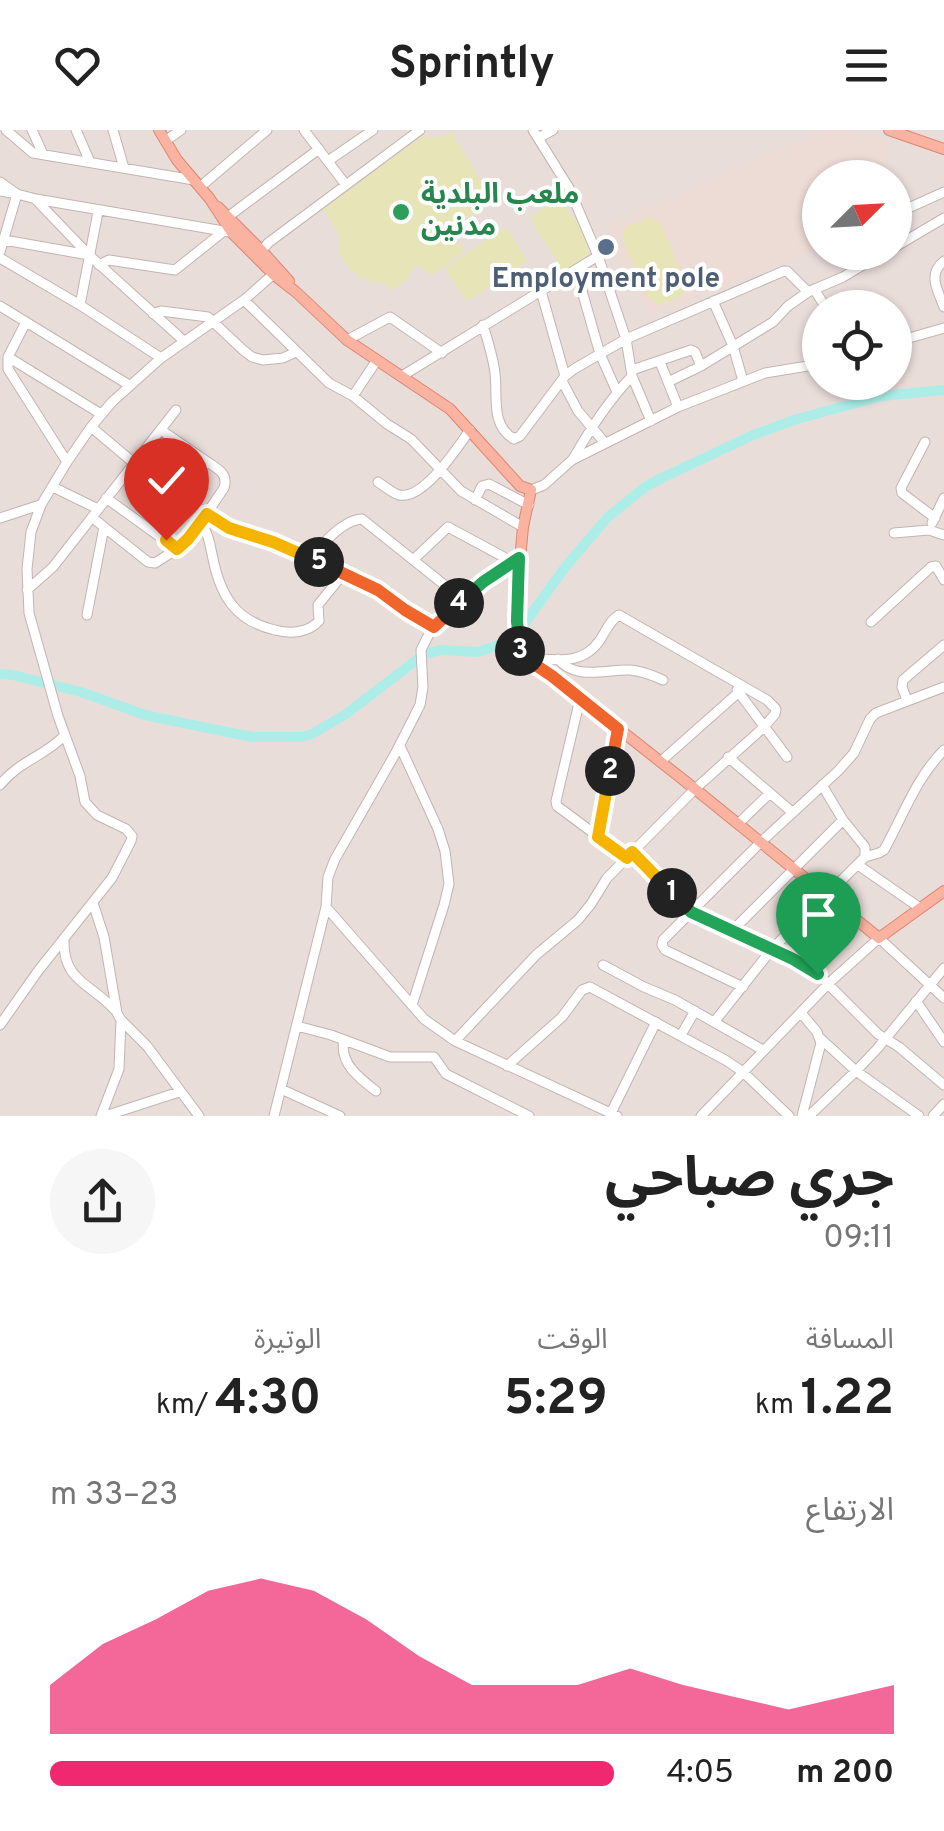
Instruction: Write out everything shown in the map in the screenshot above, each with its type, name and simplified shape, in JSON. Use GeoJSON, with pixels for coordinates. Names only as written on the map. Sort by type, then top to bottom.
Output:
{"type":"FeatureCollection","features":[{"type":"Feature","properties":{"kind":"main road"},"geometry":{"type":"LineString","coordinates":[[890,130],[944,149]]}},
{"type":"Feature","properties":{"kind":"main road"},"geometry":{"type":"LineString","coordinates":[[162,136],[210,199],[296,292],[347,340],[450,410],[520,486],[531,490],[516,560],[518,647],[525,658],[879,938],[944,891]]}},
{"type":"Feature","properties":{"kind":"main road"},"geometry":{"type":"LineString","coordinates":[[210,199],[228,232],[257,247]]}},
{"type":"Feature","properties":{"kind":"street"},"geometry":{"type":"LineString","coordinates":[[6,130],[33,152],[197,183],[267,130]]}},
{"type":"Feature","properties":{"kind":"street"},"geometry":{"type":"LineString","coordinates":[[32,130],[42,154]]}},
{"type":"Feature","properties":{"kind":"street"},"geometry":{"type":"LineString","coordinates":[[76,130],[90,162]]}},
{"type":"Feature","properties":{"kind":"street"},"geometry":{"type":"LineString","coordinates":[[114,130],[124,168]]}},
{"type":"Feature","properties":{"kind":"street"},"geometry":{"type":"LineString","coordinates":[[162,136],[181,130]]}},
{"type":"Feature","properties":{"kind":"street"},"geometry":{"type":"LineString","coordinates":[[304,130],[346,185]]}},
{"type":"Feature","properties":{"kind":"street"},"geometry":{"type":"LineString","coordinates":[[328,162],[373,130]]}},
{"type":"Feature","properties":{"kind":"street"},"geometry":{"type":"LineString","coordinates":[[257,247],[420,130]]}},
{"type":"Feature","properties":{"kind":"street"},"geometry":{"type":"LineString","coordinates":[[552,130],[535,134],[569,188],[598,256],[626,339],[632,373],[651,421]]}},
{"type":"Feature","properties":{"kind":"street"},"geometry":{"type":"LineString","coordinates":[[229,216],[318,149]]}},
{"type":"Feature","properties":{"kind":"street"},"geometry":{"type":"LineString","coordinates":[[0,182],[17,194]]}},
{"type":"Feature","properties":{"kind":"street"},"geometry":{"type":"LineString","coordinates":[[0,191],[98,212],[228,232]]}},
{"type":"Feature","properties":{"kind":"street"},"geometry":{"type":"LineString","coordinates":[[912,206],[944,192]]}},
{"type":"Feature","properties":{"kind":"street"},"geometry":{"type":"LineString","coordinates":[[17,194],[0,255],[161,358]]}},
{"type":"Feature","properties":{"kind":"street"},"geometry":{"type":"LineString","coordinates":[[36,199],[89,256],[184,340]]}},
{"type":"Feature","properties":{"kind":"street"},"geometry":{"type":"LineString","coordinates":[[80,305],[98,212]]}},
{"type":"Feature","properties":{"kind":"street"},"geometry":{"type":"LineString","coordinates":[[912,238],[943,222]]}},
{"type":"Feature","properties":{"kind":"street"},"geometry":{"type":"LineString","coordinates":[[99,264],[109,260],[176,270],[228,232]]}},
{"type":"Feature","properties":{"kind":"street"},"geometry":{"type":"LineString","coordinates":[[4,240],[89,256]]}},
{"type":"Feature","properties":{"kind":"street"},"geometry":{"type":"LineString","coordinates":[[402,376],[598,256]]}},
{"type":"Feature","properties":{"kind":"street"},"geometry":{"type":"LineString","coordinates":[[944,261],[936,268],[934,277],[944,307]]}},
{"type":"Feature","properties":{"kind":"street"},"geometry":{"type":"LineString","coordinates":[[576,270],[600,354],[617,392]]}},
{"type":"Feature","properties":{"kind":"street"},"geometry":{"type":"LineString","coordinates":[[484,325],[495,373],[496,414],[514,439],[564,379],[626,339],[786,270],[809,290]]}},
{"type":"Feature","properties":{"kind":"street"},"geometry":{"type":"LineString","coordinates":[[812,290],[855,270]]}},
{"type":"Feature","properties":{"kind":"street"},"geometry":{"type":"LineString","coordinates":[[0,1025],[122,862],[132,836],[126,828],[90,809],[58,716],[29,613],[31,532],[41,505],[101,414],[161,358],[277,272]]}},
{"type":"Feature","properties":{"kind":"street"},"geometry":{"type":"LineString","coordinates":[[541,290],[564,379],[578,411],[604,442]]}},
{"type":"Feature","properties":{"kind":"street"},"geometry":{"type":"LineString","coordinates":[[668,382],[772,322],[802,296]]}},
{"type":"Feature","properties":{"kind":"street"},"geometry":{"type":"LineString","coordinates":[[244,300],[329,384],[353,396],[411,439],[462,491],[522,527]]}},
{"type":"Feature","properties":{"kind":"street"},"geometry":{"type":"LineString","coordinates":[[713,301],[743,381]]}},
{"type":"Feature","properties":{"kind":"street"},"geometry":{"type":"LineString","coordinates":[[0,306],[129,385]]}},
{"type":"Feature","properties":{"kind":"street"},"geometry":{"type":"LineString","coordinates":[[153,314],[172,311],[208,317],[252,357],[273,360],[296,352]]}},
{"type":"Feature","properties":{"kind":"street"},"geometry":{"type":"LineString","coordinates":[[347,340],[393,318],[442,352]]}},
{"type":"Feature","properties":{"kind":"street"},"geometry":{"type":"LineString","coordinates":[[26,322],[8,357],[8,366],[68,462]]}},
{"type":"Feature","properties":{"kind":"street"},"geometry":{"type":"LineString","coordinates":[[912,337],[944,328]]}},
{"type":"Feature","properties":{"kind":"street"},"geometry":{"type":"LineString","coordinates":[[572,460],[632,373],[692,350],[700,366]]}},
{"type":"Feature","properties":{"kind":"street"},"geometry":{"type":"LineString","coordinates":[[8,357],[101,414]]}},
{"type":"Feature","properties":{"kind":"street"},"geometry":{"type":"LineString","coordinates":[[353,396],[377,360]]}},
{"type":"Feature","properties":{"kind":"street"},"geometry":{"type":"LineString","coordinates":[[660,362],[678,407]]}},
{"type":"Feature","properties":{"kind":"street"},"geometry":{"type":"LineString","coordinates":[[531,490],[544,485],[572,460],[678,407],[765,373],[802,367]]}},
{"type":"Feature","properties":{"kind":"street"},"geometry":{"type":"LineString","coordinates":[[28,590],[53,567],[176,410]]}},
{"type":"Feature","properties":{"kind":"street"},"geometry":{"type":"LineString","coordinates":[[90,427],[204,518],[309,557],[378,590],[434,627]]}},
{"type":"Feature","properties":{"kind":"street"},"geometry":{"type":"LineString","coordinates":[[53,487],[95,513],[104,527],[148,562],[156,563],[177,549],[204,518],[226,481],[222,472],[161,430]]}},
{"type":"Feature","properties":{"kind":"street"},"geometry":{"type":"LineString","coordinates":[[378,482],[403,496],[422,486],[442,470],[470,430]]}},
{"type":"Feature","properties":{"kind":"street"},"geometry":{"type":"LineString","coordinates":[[925,442],[902,493],[934,518]]}},
{"type":"Feature","properties":{"kind":"street"},"geometry":{"type":"LineString","coordinates":[[183,498],[206,460]]}},
{"type":"Feature","properties":{"kind":"street"},"geometry":{"type":"LineString","coordinates":[[475,500],[482,486],[489,484],[529,505]]}},
{"type":"Feature","properties":{"kind":"street"},"geometry":{"type":"LineString","coordinates":[[106,498],[177,549]]}},
{"type":"Feature","properties":{"kind":"street"},"geometry":{"type":"LineString","coordinates":[[928,530],[944,498]]}},
{"type":"Feature","properties":{"kind":"street"},"geometry":{"type":"LineString","coordinates":[[0,518],[41,505]]}},
{"type":"Feature","properties":{"kind":"street"},"geometry":{"type":"LineString","coordinates":[[204,518],[225,597],[259,626],[288,632],[314,626],[318,606],[344,574]]}},
{"type":"Feature","properties":{"kind":"street"},"geometry":{"type":"LineString","coordinates":[[309,557],[357,518],[462,599]]}},
{"type":"Feature","properties":{"kind":"street"},"geometry":{"type":"LineString","coordinates":[[88,616],[104,527]]}},
{"type":"Feature","properties":{"kind":"street"},"geometry":{"type":"LineString","coordinates":[[274,1116],[326,907],[328,877],[420,705],[424,642],[462,599],[516,560],[448,527],[413,560]]}},
{"type":"Feature","properties":{"kind":"street"},"geometry":{"type":"LineString","coordinates":[[894,533],[928,530],[944,535]]}},
{"type":"Feature","properties":{"kind":"street"},"geometry":{"type":"LineString","coordinates":[[870,622],[931,566],[936,566],[944,580]]}},
{"type":"Feature","properties":{"kind":"street"},"geometry":{"type":"LineString","coordinates":[[455,1042],[536,955],[578,920],[606,878],[728,757],[764,727],[776,709],[619,615],[613,617],[596,646],[580,658],[525,658]]}},
{"type":"Feature","properties":{"kind":"street"},"geometry":{"type":"LineString","coordinates":[[908,700],[903,680],[944,645]]}},
{"type":"Feature","properties":{"kind":"street"},"geometry":{"type":"LineString","coordinates":[[558,659],[564,667],[579,672],[633,670],[663,680]]}},
{"type":"Feature","properties":{"kind":"street"},"geometry":{"type":"LineString","coordinates":[[730,679],[788,757]]}},
{"type":"Feature","properties":{"kind":"street"},"geometry":{"type":"LineString","coordinates":[[742,987],[665,950],[664,940],[854,753],[873,715],[944,686]]}},
{"type":"Feature","properties":{"kind":"street"},"geometry":{"type":"LineString","coordinates":[[660,762],[739,692]]}},
{"type":"Feature","properties":{"kind":"street"},"geometry":{"type":"LineString","coordinates":[[580,698],[556,800],[560,810],[629,855],[691,912],[806,966],[867,1024],[944,1085]]}},
{"type":"Feature","properties":{"kind":"street"},"geometry":{"type":"LineString","coordinates":[[598,837],[618,729]]}},
{"type":"Feature","properties":{"kind":"street"},"geometry":{"type":"LineString","coordinates":[[0,785],[19,765],[47,751],[65,735]]}},
{"type":"Feature","properties":{"kind":"street"},"geometry":{"type":"LineString","coordinates":[[400,746],[438,829],[448,868],[444,905],[412,1004]]}},
{"type":"Feature","properties":{"kind":"street"},"geometry":{"type":"LineString","coordinates":[[715,1021],[772,949],[862,861],[884,850],[921,779],[944,750]]}},
{"type":"Feature","properties":{"kind":"street"},"geometry":{"type":"LineString","coordinates":[[728,757],[792,812]]}},
{"type":"Feature","properties":{"kind":"street"},"geometry":{"type":"LineString","coordinates":[[822,785],[843,820],[865,846],[862,861]]}},
{"type":"Feature","properties":{"kind":"street"},"geometry":{"type":"LineString","coordinates":[[738,824],[769,794]]}},
{"type":"Feature","properties":{"kind":"street"},"geometry":{"type":"LineString","coordinates":[[732,931],[843,820]]}},
{"type":"Feature","properties":{"kind":"street"},"geometry":{"type":"LineString","coordinates":[[862,861],[920,908]]}},
{"type":"Feature","properties":{"kind":"street"},"geometry":{"type":"LineString","coordinates":[[93,903],[104,937],[119,1017],[118,1069],[103,1116]]}},
{"type":"Feature","properties":{"kind":"street"},"geometry":{"type":"LineString","coordinates":[[326,907],[424,1019],[455,1042],[614,1114],[656,1022]]}},
{"type":"Feature","properties":{"kind":"street"},"geometry":{"type":"LineString","coordinates":[[700,1116],[828,983],[879,938],[944,998]]}},
{"type":"Feature","properties":{"kind":"street"},"geometry":{"type":"LineString","coordinates":[[64,940],[70,971],[101,996],[146,1046],[199,1116]]}},
{"type":"Feature","properties":{"kind":"street"},"geometry":{"type":"LineString","coordinates":[[603,965],[695,1010],[763,1050]]}},
{"type":"Feature","properties":{"kind":"street"},"geometry":{"type":"LineString","coordinates":[[806,1115],[877,1049],[944,968]]}},
{"type":"Feature","properties":{"kind":"street"},"geometry":{"type":"LineString","coordinates":[[507,1066],[590,987],[743,1072],[789,1116]]}},
{"type":"Feature","properties":{"kind":"street"},"geometry":{"type":"LineString","coordinates":[[916,1001],[944,1042]]}},
{"type":"Feature","properties":{"kind":"street"},"geometry":{"type":"LineString","coordinates":[[681,1036],[695,1010]]}},
{"type":"Feature","properties":{"kind":"street"},"geometry":{"type":"LineString","coordinates":[[800,1013],[820,1038],[856,1070],[919,1116]]}},
{"type":"Feature","properties":{"kind":"street"},"geometry":{"type":"LineString","coordinates":[[297,1026],[390,1057],[434,1057],[446,1074],[529,1116]]}},
{"type":"Feature","properties":{"kind":"street"},"geometry":{"type":"LineString","coordinates":[[806,1115],[820,1038]]}},
{"type":"Feature","properties":{"kind":"street"},"geometry":{"type":"LineString","coordinates":[[344,1040],[344,1058],[376,1091]]}},
{"type":"Feature","properties":{"kind":"street"},"geometry":{"type":"LineString","coordinates":[[281,1089],[322,1112],[340,1116]]}},
{"type":"Feature","properties":{"kind":"street"},"geometry":{"type":"LineString","coordinates":[[103,1116],[179,1092]]}},
{"type":"Feature","properties":{"kind":"street"},"geometry":{"type":"LineString","coordinates":[[933,1116],[944,1104]]}},
{"type":"Feature","properties":{"kind":"shaded area"},"geometry":{"type":"Polygon","coordinates":[[[0,130],[944,130],[944,1116],[0,1116],[0,130]]]}},
{"type":"Feature","properties":{"kind":"shaded area"},"geometry":{"type":"Polygon","coordinates":[[[824,130],[852,130],[892,143],[886,160],[802,160],[802,255],[650,316],[606,226],[824,130]]]}},
{"type":"Feature","properties":{"kind":"shaded area","name":"ملعب البلدية مدنين"},"geometry":{"type":"Polygon","coordinates":[[[451,132],[491,197],[455,236],[464,251],[431,276],[419,265],[391,291],[385,283],[358,276],[343,260],[337,232],[323,209],[421,137],[443,137],[451,132]]]}},
{"type":"Feature","properties":{"kind":"shaded area"},"geometry":{"type":"Polygon","coordinates":[[[557,199],[582,229],[592,259],[563,273],[557,269],[558,262],[530,217],[557,199]]]}},
{"type":"Feature","properties":{"kind":"shaded area"},"geometry":{"type":"Polygon","coordinates":[[[650,217],[661,224],[686,284],[682,296],[660,305],[648,298],[622,239],[625,227],[650,217]]]}},
{"type":"Feature","properties":{"kind":"shaded area"},"geometry":{"type":"Polygon","coordinates":[[[506,227],[528,261],[467,302],[444,268],[506,227]]]}},
{"type":"Feature","properties":{"kind":"waterway"},"geometry":{"type":"LineString","coordinates":[[0,674],[81,692],[145,715],[253,737],[312,734],[346,714],[423,655],[439,650],[478,652],[517,634],[566,566],[608,517],[645,487],[753,435],[797,419],[882,396],[944,390]]}},
{"type":"Feature","properties":{"kind":"place","name":"ملعب البلدية مدنين"},"geometry":{"type":"Point","coordinates":[401,212]}},
{"type":"Feature","properties":{"kind":"place","name":"Employment pole"},"geometry":{"type":"Point","coordinates":[606,247]}},
{"type":"Feature","properties":{"kind":"route"},"geometry":{"type":"LineString","coordinates":[[166,540],[177,549],[207,514],[229,528],[290,548],[378,590],[434,627],[462,599],[519,558],[520,652],[618,729],[598,837],[627,858],[632,852],[691,912],[818,974]]}}]}
